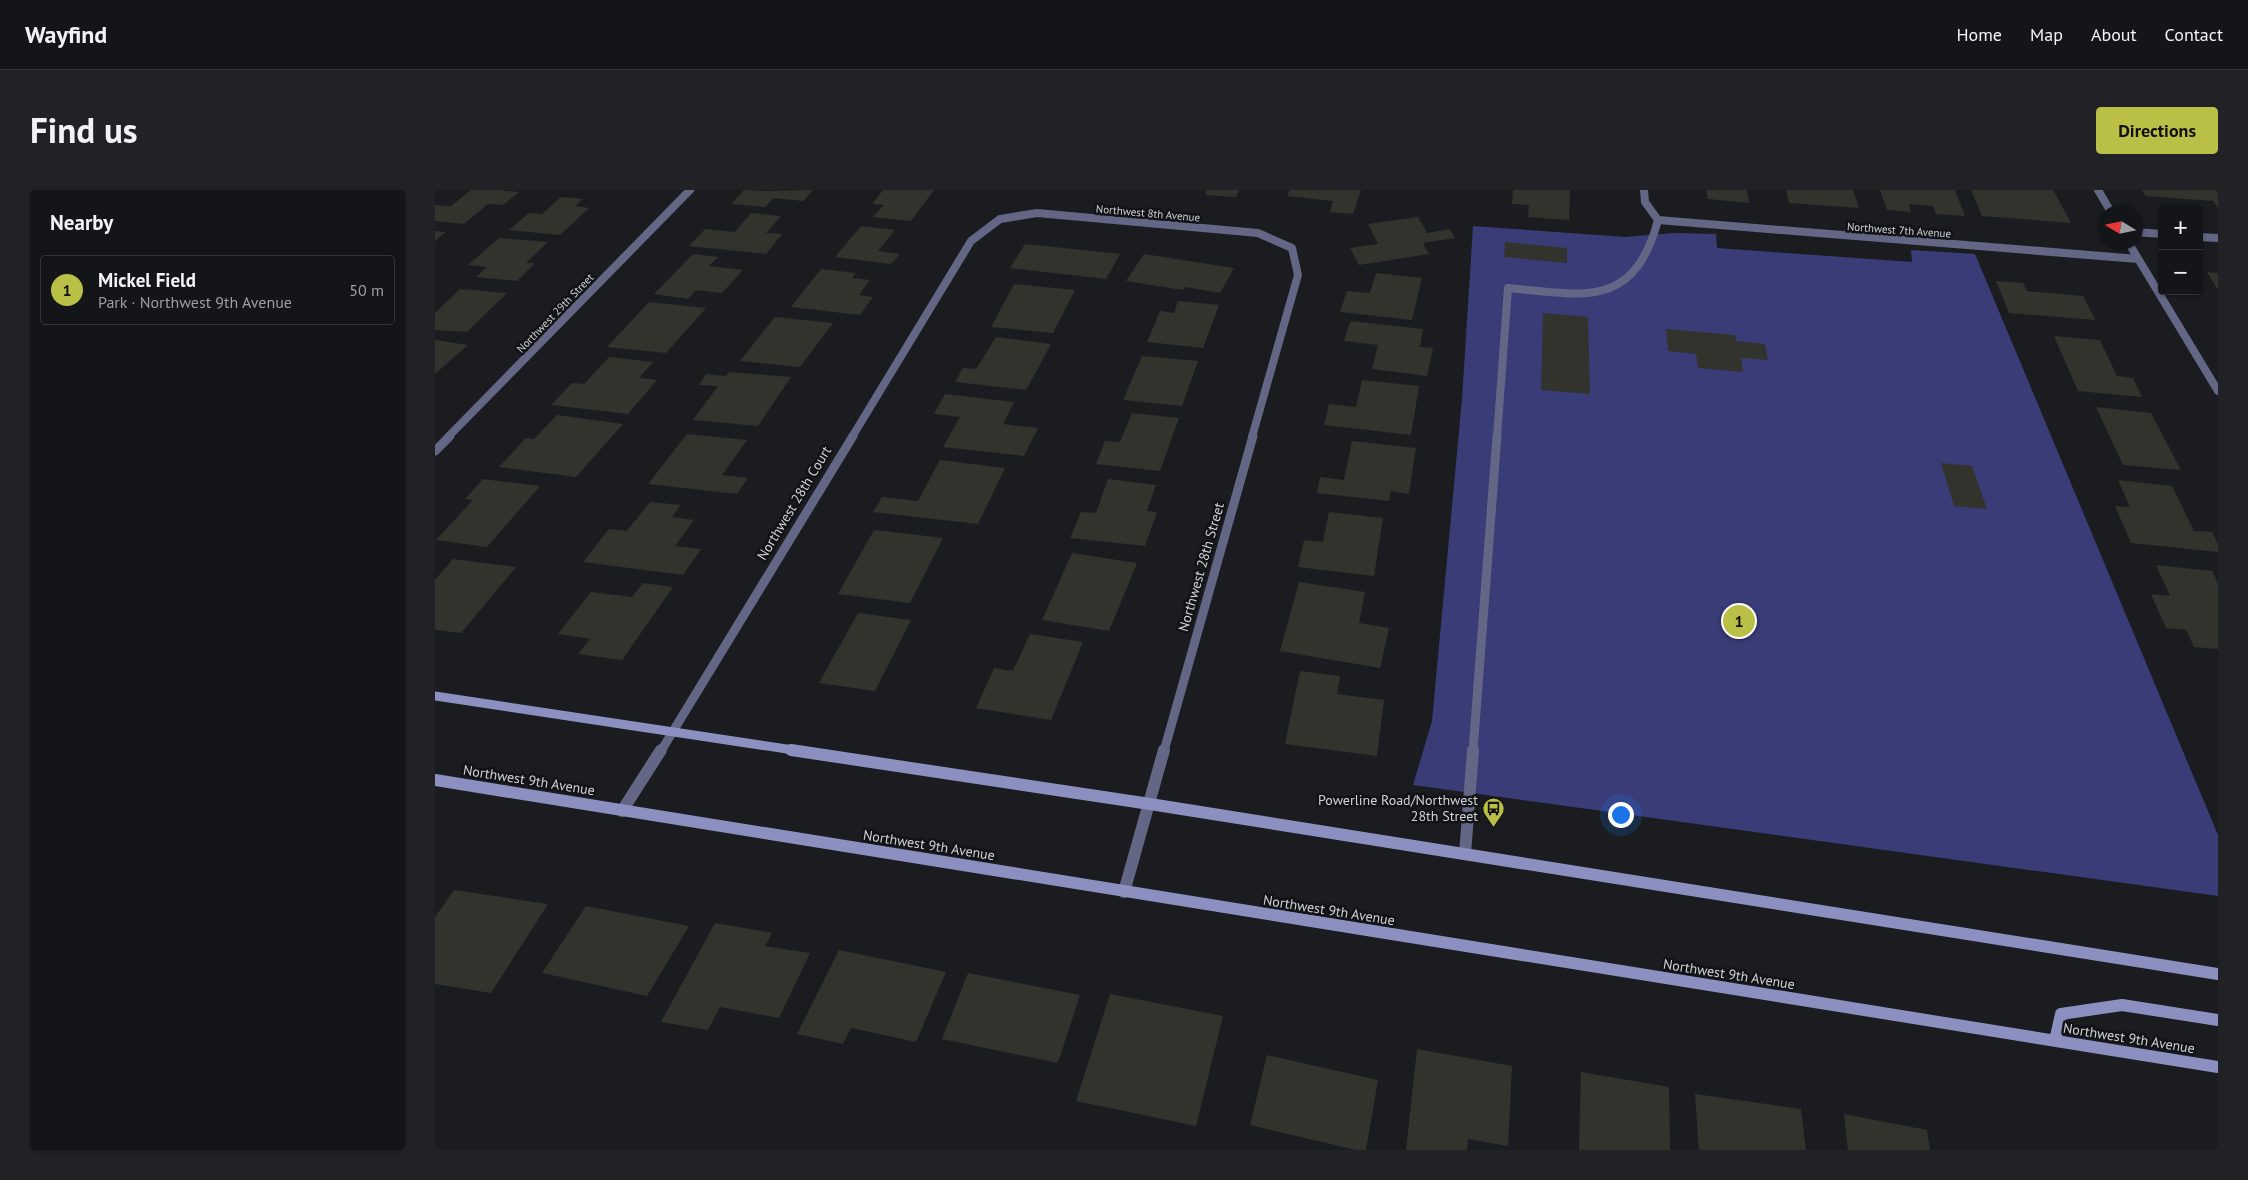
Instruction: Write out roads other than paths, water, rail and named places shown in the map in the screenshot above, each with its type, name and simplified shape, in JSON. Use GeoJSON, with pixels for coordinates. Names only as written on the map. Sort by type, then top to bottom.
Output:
{"type":"FeatureCollection","features":[{"type":"Feature","properties":{"kind":"main road"},"geometry":{"type":"LineString","coordinates":[[435,696],[1150,804],[2218,974]]}},
{"type":"Feature","properties":{"kind":"main road","name":"Northwest 9th Avenue"},"geometry":{"type":"LineString","coordinates":[[435,780],[2218,1067]]}},
{"type":"Feature","properties":{"kind":"main road"},"geometry":{"type":"LineString","coordinates":[[2055,1041],[2061,1014],[2122,1005],[2218,1020]]}},
{"type":"Feature","properties":{"kind":"street","name":"Northwest 29th Street"},"geometry":{"type":"LineString","coordinates":[[435,451],[690,190]]}},
{"type":"Feature","properties":{"kind":"street"},"geometry":{"type":"LineString","coordinates":[[1465,854],[1508,288],[1579,292],[1605,291],[1621,282],[1637,268],[1655,237],[1658,220],[1645,202],[1644,190]]}},
{"type":"Feature","properties":{"kind":"street"},"geometry":{"type":"LineString","coordinates":[[2098,190],[2107,205]]}},
{"type":"Feature","properties":{"kind":"street","name":"Northwest 8th Avenue"},"geometry":{"type":"LineString","coordinates":[[1000,219],[1037,213],[1258,233],[1292,248]]}},
{"type":"Feature","properties":{"kind":"street","name":"Northwest 28th Court"},"geometry":{"type":"LineString","coordinates":[[622,811],[673,732],[971,241],[1000,219]]}},
{"type":"Feature","properties":{"kind":"street","name":"Northwest 7th Avenue"},"geometry":{"type":"LineString","coordinates":[[1658,220],[2138,259]]}},
{"type":"Feature","properties":{"kind":"street"},"geometry":{"type":"LineString","coordinates":[[2143,233],[2158,234]]}},
{"type":"Feature","properties":{"kind":"street"},"geometry":{"type":"LineString","coordinates":[[2203,237],[2218,238]]}},
{"type":"Feature","properties":{"kind":"street","name":"Northwest 28th Street"},"geometry":{"type":"LineString","coordinates":[[1124,892],[1298,274],[1292,248]]}},
{"type":"Feature","properties":{"kind":"street"},"geometry":{"type":"LineString","coordinates":[[2133,250],[2218,391]]}},
{"type":"Feature","properties":{"kind":"place","name":"Mickel Field"},"geometry":{"type":"Point","coordinates":[1739,621]}},
{"type":"Feature","properties":{"kind":"place","name":"Powerline Road/Northwest 28th Street"},"geometry":{"type":"Point","coordinates":[1494,827]}}]}
